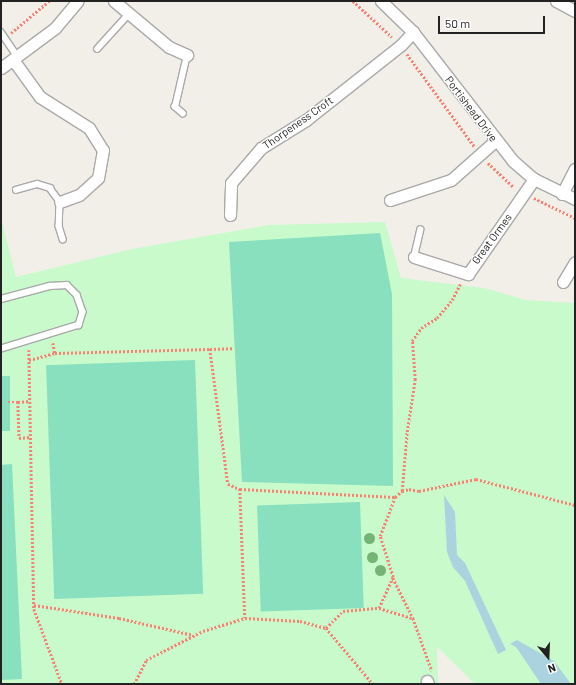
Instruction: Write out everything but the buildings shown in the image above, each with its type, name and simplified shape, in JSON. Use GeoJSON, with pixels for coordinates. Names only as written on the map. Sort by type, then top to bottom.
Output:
{"type":"FeatureCollection","features":[{"type":"Feature","properties":{"kind":"street"},"geometry":{"type":"LineString","coordinates":[[1,68],[16,59],[55,28],[78,1]]}},
{"type":"Feature","properties":{"kind":"street"},"geometry":{"type":"LineString","coordinates":[[114,1],[169,48],[187,55]]}},
{"type":"Feature","properties":{"kind":"street","name":"Portishead Drive"},"geometry":{"type":"LineString","coordinates":[[382,1],[394,4],[413,32],[495,141],[513,161],[534,179],[562,194],[575,199]]}},
{"type":"Feature","properties":{"kind":"street"},"geometry":{"type":"LineString","coordinates":[[556,1],[575,11]]}},
{"type":"Feature","properties":{"kind":"street","name":"Thorpeness Croft"},"geometry":{"type":"LineString","coordinates":[[230,215],[231,183],[261,148],[306,120],[401,45],[413,32]]}},
{"type":"Feature","properties":{"kind":"street"},"geometry":{"type":"LineString","coordinates":[[16,59],[40,97],[89,128],[102,150],[98,178],[79,195],[60,202]]}},
{"type":"Feature","properties":{"kind":"street"},"geometry":{"type":"LineString","coordinates":[[390,200],[451,180],[495,141]]}},
{"type":"Feature","properties":{"kind":"street"},"geometry":{"type":"LineString","coordinates":[[562,194],[575,169]]}},
{"type":"Feature","properties":{"kind":"street","name":"Great Ormes"},"geometry":{"type":"LineString","coordinates":[[414,258],[468,274],[534,179]]}},
{"type":"Feature","properties":{"kind":"street"},"geometry":{"type":"LineString","coordinates":[[563,282],[575,262]]}},
{"type":"Feature","properties":{"kind":"lane"},"geometry":{"type":"LineString","coordinates":[[97,49],[129,14]]}},
{"type":"Feature","properties":{"kind":"lane"},"geometry":{"type":"LineString","coordinates":[[1,32],[16,59]]}},
{"type":"Feature","properties":{"kind":"lane"},"geometry":{"type":"LineString","coordinates":[[183,114],[175,107],[187,55]]}},
{"type":"Feature","properties":{"kind":"lane"},"geometry":{"type":"LineString","coordinates":[[16,190],[37,184],[50,188],[60,202],[59,226],[63,239]]}},
{"type":"Feature","properties":{"kind":"lane"},"geometry":{"type":"LineString","coordinates":[[414,258],[420,230]]}},
{"type":"Feature","properties":{"kind":"lane"},"geometry":{"type":"LineString","coordinates":[[1,300],[50,286],[67,285],[77,295],[83,312],[79,325],[29,342],[1,349]]}},
{"type":"Feature","properties":{"kind":"path"},"geometry":{"type":"LineString","coordinates":[[5,38],[49,1]]}},
{"type":"Feature","properties":{"kind":"path"},"geometry":{"type":"LineString","coordinates":[[352,1],[401,45],[480,154],[501,176],[524,194],[575,218]]}},
{"type":"Feature","properties":{"kind":"path"},"geometry":{"type":"LineString","coordinates":[[402,491],[407,432],[415,380],[412,341],[421,328],[437,318],[452,300],[468,274]]}},
{"type":"Feature","properties":{"kind":"path"},"geometry":{"type":"LineString","coordinates":[[51,335],[55,353]]}},
{"type":"Feature","properties":{"kind":"path"},"geometry":{"type":"LineString","coordinates":[[29,342],[34,605],[62,684]]}},
{"type":"Feature","properties":{"kind":"path"},"geometry":{"type":"LineString","coordinates":[[30,360],[55,353],[233,348]]}},
{"type":"Feature","properties":{"kind":"path"},"geometry":{"type":"LineString","coordinates":[[210,349],[228,484],[240,489],[395,497]]}},
{"type":"Feature","properties":{"kind":"path"},"geometry":{"type":"LineString","coordinates":[[8,402],[30,401]]}},
{"type":"Feature","properties":{"kind":"path"},"geometry":{"type":"LineString","coordinates":[[18,402],[19,438],[31,438]]}},
{"type":"Feature","properties":{"kind":"path"},"geometry":{"type":"LineString","coordinates":[[430,681],[413,618],[393,577],[380,536],[395,497],[402,491],[409,489],[419,491],[476,479],[575,505]]}},
{"type":"Feature","properties":{"kind":"path"},"geometry":{"type":"LineString","coordinates":[[240,489],[245,618]]}},
{"type":"Feature","properties":{"kind":"path"},"geometry":{"type":"LineString","coordinates":[[379,608],[393,577]]}},
{"type":"Feature","properties":{"kind":"path"},"geometry":{"type":"LineString","coordinates":[[34,605],[119,618],[193,635]]}},
{"type":"Feature","properties":{"kind":"path"},"geometry":{"type":"LineString","coordinates":[[326,628],[343,611],[379,608],[413,618]]}},
{"type":"Feature","properties":{"kind":"path"},"geometry":{"type":"LineString","coordinates":[[134,684],[146,660],[193,635],[245,618],[300,621],[326,628],[373,684]]}},
{"type":"Feature","properties":{"kind":"green space"},"geometry":{"type":"Polygon","coordinates":[[[1,218],[16,277],[132,249],[269,225],[385,222],[401,278],[484,288],[526,300],[575,303],[575,684],[475,684],[437,647],[438,684],[1,684],[1,218]]]}},
{"type":"Feature","properties":{"kind":"green space"},"geometry":{"type":"Polygon","coordinates":[[[380,233],[392,294],[393,486],[242,482],[229,242],[380,233]]]}},
{"type":"Feature","properties":{"kind":"green space"},"geometry":{"type":"Polygon","coordinates":[[[195,360],[203,594],[54,599],[46,365],[195,360]]]}},
{"type":"Feature","properties":{"kind":"green space"},"geometry":{"type":"Polygon","coordinates":[[[1,376],[10,376],[10,431],[1,431],[1,376]]]}},
{"type":"Feature","properties":{"kind":"green space"},"geometry":{"type":"Polygon","coordinates":[[[12,464],[22,679],[1,680],[1,465],[12,464]]]}},
{"type":"Feature","properties":{"kind":"green space"},"geometry":{"type":"Polygon","coordinates":[[[360,502],[364,608],[261,612],[257,506],[360,502]]]}},
{"type":"Feature","properties":{"kind":"water"},"geometry":{"type":"Polygon","coordinates":[[[444,495],[455,512],[457,555],[465,563],[506,650],[498,654],[465,581],[453,567],[447,552],[444,495]]]}},
{"type":"Feature","properties":{"kind":"water"},"geometry":{"type":"Polygon","coordinates":[[[517,640],[554,661],[571,684],[541,684],[516,647],[510,644],[517,640]]]}}]}
